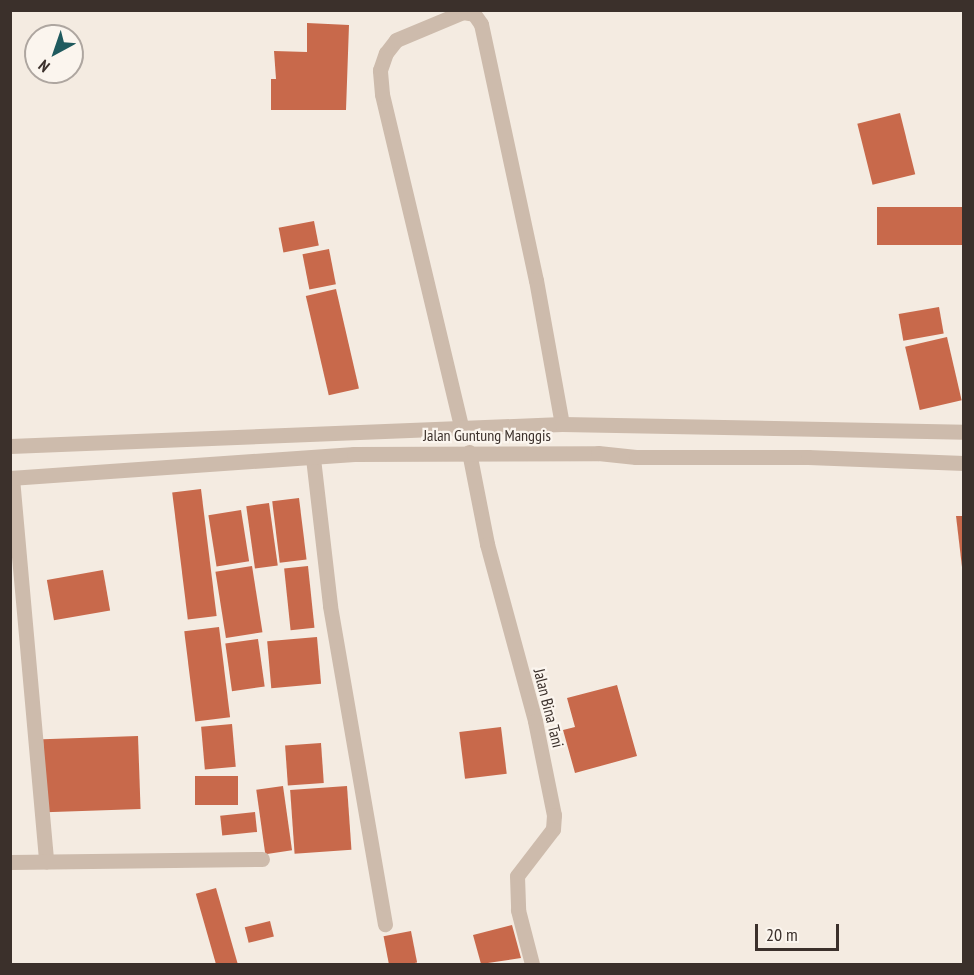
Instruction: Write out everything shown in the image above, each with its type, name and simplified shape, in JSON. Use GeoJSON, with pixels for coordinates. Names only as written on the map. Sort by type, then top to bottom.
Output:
{"type":"FeatureCollection","features":[{"type":"Feature","properties":{"kind":"street"},"geometry":{"type":"LineString","coordinates":[[461,426],[382,94],[380,70],[386,53],[396,40],[463,12],[474,14],[481,24],[520,202],[562,424]]}},
{"type":"Feature","properties":{"kind":"street","name":"Jalan Guntung Manggis"},"geometry":{"type":"LineString","coordinates":[[10,446],[461,426],[562,424],[963,432]]}},
{"type":"Feature","properties":{"kind":"street","name":"Jalan Guntung Manggis"},"geometry":{"type":"LineString","coordinates":[[11,478],[174,463],[469,452],[963,463]]}},
{"type":"Feature","properties":{"kind":"street","name":"Jalan Bina Tani"},"geometry":{"type":"LineString","coordinates":[[469,452],[488,544],[535,721],[554,815],[549,835],[517,876],[518,910],[532,964]]}},
{"type":"Feature","properties":{"kind":"street"},"geometry":{"type":"LineString","coordinates":[[313,458],[330,606],[385,924]]}},
{"type":"Feature","properties":{"kind":"street"},"geometry":{"type":"LineString","coordinates":[[11,478],[46,861]]}},
{"type":"Feature","properties":{"kind":"street"},"geometry":{"type":"LineString","coordinates":[[10,862],[262,859]]}},
{"type":"Feature","properties":{"kind":"building"},"geometry":{"type":"Polygon","coordinates":[[[307,23],[349,25],[346,110],[271,110],[271,79],[276,79],[274,51],[307,52],[307,23]]]}},
{"type":"Feature","properties":{"kind":"building"},"geometry":{"type":"Polygon","coordinates":[[[900,113],[915,174],[873,185],[857,124],[900,113]]]}},
{"type":"Feature","properties":{"kind":"building"},"geometry":{"type":"Polygon","coordinates":[[[877,207],[964,207],[964,245],[877,245],[877,207]]]}},
{"type":"Feature","properties":{"kind":"building"},"geometry":{"type":"Polygon","coordinates":[[[314,221],[319,246],[283,252],[279,228],[314,221]]]}},
{"type":"Feature","properties":{"kind":"building"},"geometry":{"type":"Polygon","coordinates":[[[329,249],[336,284],[309,289],[302,254],[329,249]]]}},
{"type":"Feature","properties":{"kind":"building"},"geometry":{"type":"Polygon","coordinates":[[[336,289],[359,388],[329,395],[306,296],[336,289]]]}},
{"type":"Feature","properties":{"kind":"building"},"geometry":{"type":"Polygon","coordinates":[[[939,307],[944,334],[903,341],[899,314],[939,307]]]}},
{"type":"Feature","properties":{"kind":"building"},"geometry":{"type":"Polygon","coordinates":[[[947,337],[962,400],[920,410],[905,347],[947,337]]]}},
{"type":"Feature","properties":{"kind":"building"},"geometry":{"type":"Polygon","coordinates":[[[201,489],[217,616],[188,620],[172,493],[201,489]]]}},
{"type":"Feature","properties":{"kind":"building"},"geometry":{"type":"Polygon","coordinates":[[[299,498],[307,560],[280,563],[272,501],[299,498]]]}},
{"type":"Feature","properties":{"kind":"building"},"geometry":{"type":"Polygon","coordinates":[[[269,503],[278,565],[255,569],[246,506],[269,503]]]}},
{"type":"Feature","properties":{"kind":"building"},"geometry":{"type":"Polygon","coordinates":[[[241,510],[249,561],[217,567],[208,515],[241,510]]]}},
{"type":"Feature","properties":{"kind":"building"},"geometry":{"type":"Polygon","coordinates":[[[956,516],[964,516],[964,567],[962,567],[956,516]]]}},
{"type":"Feature","properties":{"kind":"building"},"geometry":{"type":"Polygon","coordinates":[[[252,566],[262,632],[226,638],[215,572],[252,566]]]}},
{"type":"Feature","properties":{"kind":"building"},"geometry":{"type":"Polygon","coordinates":[[[308,566],[314,628],[291,630],[284,569],[308,566]]]}},
{"type":"Feature","properties":{"kind":"building"},"geometry":{"type":"Polygon","coordinates":[[[103,570],[110,610],[54,620],[47,580],[103,570]]]}},
{"type":"Feature","properties":{"kind":"building"},"geometry":{"type":"Polygon","coordinates":[[[219,627],[230,717],[195,722],[184,631],[219,627]]]}},
{"type":"Feature","properties":{"kind":"building"},"geometry":{"type":"Polygon","coordinates":[[[317,637],[321,684],[271,688],[267,641],[317,637]]]}},
{"type":"Feature","properties":{"kind":"building"},"geometry":{"type":"Polygon","coordinates":[[[258,639],[265,687],[232,691],[225,644],[258,639]]]}},
{"type":"Feature","properties":{"kind":"building"},"geometry":{"type":"Polygon","coordinates":[[[617,685],[637,756],[575,773],[563,730],[575,727],[567,698],[617,685]]]}},
{"type":"Feature","properties":{"kind":"building"},"geometry":{"type":"Polygon","coordinates":[[[232,724],[236,767],[205,770],[201,727],[232,724]]]}},
{"type":"Feature","properties":{"kind":"building"},"geometry":{"type":"Polygon","coordinates":[[[501,727],[507,774],[465,779],[459,732],[501,727]]]}},
{"type":"Feature","properties":{"kind":"building"},"geometry":{"type":"Polygon","coordinates":[[[138,736],[141,809],[46,812],[43,739],[138,736]]]}},
{"type":"Feature","properties":{"kind":"building"},"geometry":{"type":"Polygon","coordinates":[[[321,743],[324,783],[288,785],[285,746],[321,743]]]}},
{"type":"Feature","properties":{"kind":"building"},"geometry":{"type":"Polygon","coordinates":[[[195,776],[238,776],[238,805],[195,805],[195,776]]]}},
{"type":"Feature","properties":{"kind":"building"},"geometry":{"type":"Polygon","coordinates":[[[283,786],[292,850],[265,854],[256,790],[283,786]]]}},
{"type":"Feature","properties":{"kind":"building"},"geometry":{"type":"Polygon","coordinates":[[[347,786],[351,850],[295,854],[290,790],[347,786]]]}},
{"type":"Feature","properties":{"kind":"building"},"geometry":{"type":"Polygon","coordinates":[[[255,812],[257,832],[222,836],[220,816],[255,812]]]}},
{"type":"Feature","properties":{"kind":"building"},"geometry":{"type":"Polygon","coordinates":[[[216,888],[238,964],[216,964],[196,894],[216,888]]]}},
{"type":"Feature","properties":{"kind":"building"},"geometry":{"type":"Polygon","coordinates":[[[270,921],[274,937],[249,943],[245,927],[270,921]]]}},
{"type":"Feature","properties":{"kind":"building"},"geometry":{"type":"Polygon","coordinates":[[[512,925],[521,958],[481,964],[473,935],[512,925]]]}},
{"type":"Feature","properties":{"kind":"building"},"geometry":{"type":"Polygon","coordinates":[[[411,931],[417,962],[389,964],[384,936],[411,931]]]}}]}
